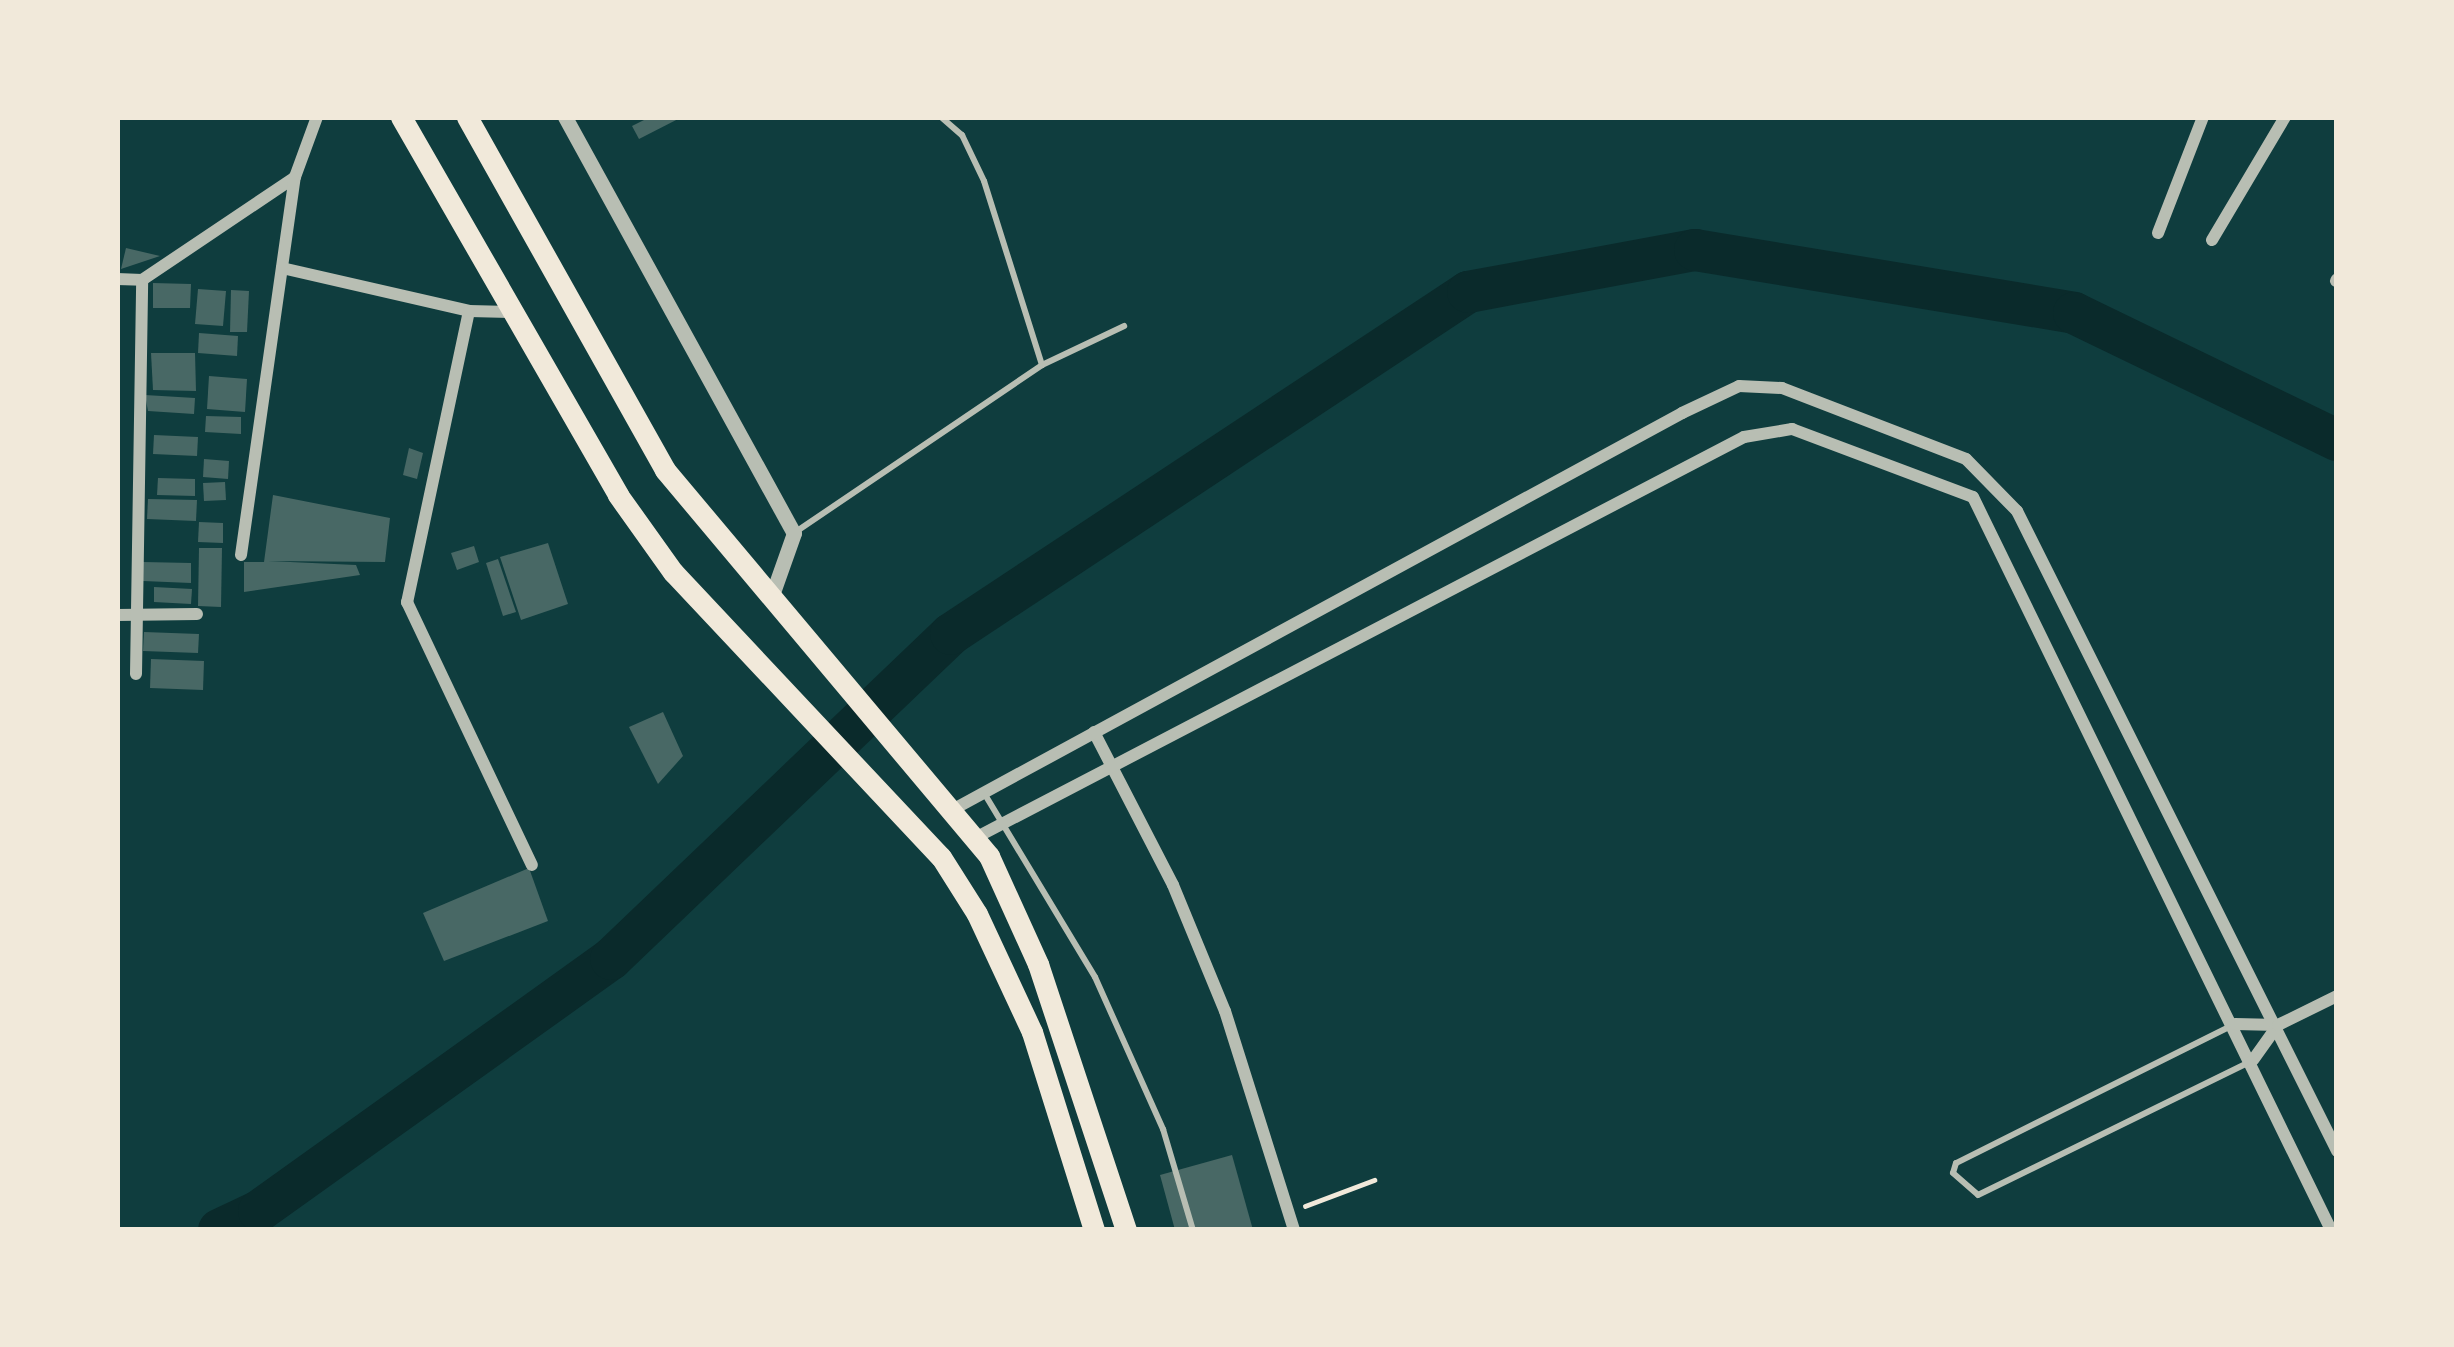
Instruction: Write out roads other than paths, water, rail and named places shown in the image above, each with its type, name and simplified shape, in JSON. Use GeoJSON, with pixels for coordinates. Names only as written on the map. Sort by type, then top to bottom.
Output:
{"type":"FeatureCollection","features":[{"type":"Feature","properties":{"kind":"main road"},"geometry":{"type":"LineString","coordinates":[[401,117],[520,312],[617,495],[673,572],[900,811],[976,914],[1032,1032],[1094,1230]]}},
{"type":"Feature","properties":{"kind":"main road"},"geometry":{"type":"LineString","coordinates":[[467,117],[665,470],[796,628],[930,778],[975,838],[1038,964],[1126,1230]]}},
{"type":"Feature","properties":{"kind":"street"},"geometry":{"type":"LineString","coordinates":[[241,555],[295,177],[317,117]]}},
{"type":"Feature","properties":{"kind":"street"},"geometry":{"type":"LineString","coordinates":[[565,117],[794,533],[771,598]]}},
{"type":"Feature","properties":{"kind":"street"},"geometry":{"type":"LineString","coordinates":[[2158,233],[2203,117]]}},
{"type":"Feature","properties":{"kind":"street"},"geometry":{"type":"LineString","coordinates":[[2212,240],[2285,117]]}},
{"type":"Feature","properties":{"kind":"street"},"geometry":{"type":"LineString","coordinates":[[117,279],[142,280],[295,177]]}},
{"type":"Feature","properties":{"kind":"street"},"geometry":{"type":"LineString","coordinates":[[282,268],[470,311],[520,312]]}},
{"type":"Feature","properties":{"kind":"street"},"geometry":{"type":"LineString","coordinates":[[136,674],[142,280]]}},
{"type":"Feature","properties":{"kind":"street"},"geometry":{"type":"LineString","coordinates":[[470,311],[406,602],[532,866]]}},
{"type":"Feature","properties":{"kind":"street"},"geometry":{"type":"LineString","coordinates":[[954,809],[1682,413],[1738,386],[1782,388],[1966,459],[2018,511],[2278,1024],[2337,1151]]}},
{"type":"Feature","properties":{"kind":"street"},"geometry":{"type":"LineString","coordinates":[[975,838],[1010,825],[1744,437],[1792,429],[1973,497],[2253,1060],[2331,1230]]}},
{"type":"Feature","properties":{"kind":"street"},"geometry":{"type":"LineString","coordinates":[[117,615],[196,614]]}},
{"type":"Feature","properties":{"kind":"street"},"geometry":{"type":"LineString","coordinates":[[1094,732],[1226,1011],[1294,1230]]}},
{"type":"Feature","properties":{"kind":"street"},"geometry":{"type":"LineString","coordinates":[[2235,1024],[2278,1024],[2337,996]]}},
{"type":"Feature","properties":{"kind":"street"},"geometry":{"type":"LineString","coordinates":[[2253,1060],[2278,1024]]}},
{"type":"Feature","properties":{"kind":"lane"},"geometry":{"type":"LineString","coordinates":[[941,117],[962,135],[985,181],[1042,365]]}},
{"type":"Feature","properties":{"kind":"lane"},"geometry":{"type":"LineString","coordinates":[[794,533],[1042,365],[1124,326]]}},
{"type":"Feature","properties":{"kind":"lane"},"geometry":{"type":"LineString","coordinates":[[982,790],[1010,825],[1095,977],[1163,1130],[1192,1230]]}},
{"type":"Feature","properties":{"kind":"lane"},"geometry":{"type":"LineString","coordinates":[[2235,1024],[1957,1163],[1954,1173],[1978,1195],[2253,1060]]}},
{"type":"Feature","properties":{"kind":"waterway"},"geometry":{"type":"LineString","coordinates":[[219,1230],[259,1211],[611,959],[951,634],[1468,292],[1695,250],[2074,313],[2337,440]]}}]}
